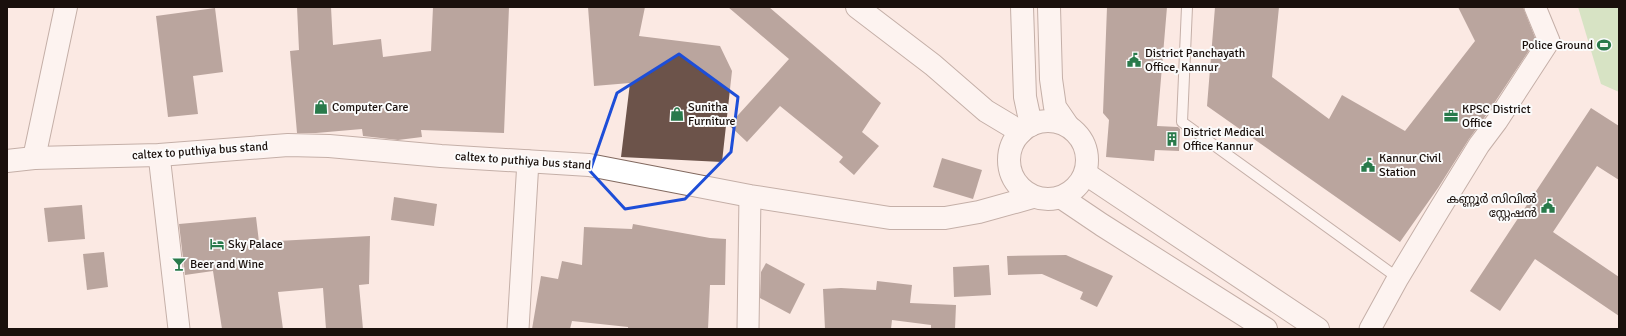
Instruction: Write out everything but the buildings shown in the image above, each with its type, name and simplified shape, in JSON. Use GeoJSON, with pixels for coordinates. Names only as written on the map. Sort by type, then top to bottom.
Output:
{"type":"FeatureCollection","features":[{"type":"Feature","properties":{"kind":"main road"},"geometry":{"type":"LineString","coordinates":[[34,158],[66,7]]}},
{"type":"Feature","properties":{"kind":"main road"},"geometry":{"type":"LineString","coordinates":[[857,7],[933,65],[986,111],[1026,128]]}},
{"type":"Feature","properties":{"kind":"main road"},"geometry":{"type":"LineString","coordinates":[[1022,7],[1026,128]]}},
{"type":"Feature","properties":{"kind":"main road"},"geometry":{"type":"LineString","coordinates":[[1049,7],[1052,86],[1055,107],[1068,126],[1079,135],[1085,147],[1088,160],[1086,174],[1076,188],[1062,198],[1042,200],[1033,197],[1016,183],[1011,173],[1009,162],[1010,151],[1014,141],[1026,128],[1044,121],[1056,122],[1068,126]]}},
{"type":"Feature","properties":{"kind":"main road","name":"caltex to puthiya bus stand"},"geometry":{"type":"LineString","coordinates":[[7,160],[159,155],[288,145],[329,146],[442,156],[589,165],[750,196],[890,218],[945,218],[979,212],[1033,197]]}},
{"type":"Feature","properties":{"kind":"main road"},"geometry":{"type":"LineString","coordinates":[[1086,174],[1318,329]]}},
{"type":"Feature","properties":{"kind":"main road"},"geometry":{"type":"LineString","coordinates":[[1062,198],[1108,229],[1266,329]]}},
{"type":"Feature","properties":{"kind":"street"},"geometry":{"type":"LineString","coordinates":[[1370,329],[1398,278],[1480,145],[1549,41],[1535,7]]}},
{"type":"Feature","properties":{"kind":"street"},"geometry":{"type":"LineString","coordinates":[[159,155],[179,329]]}},
{"type":"Feature","properties":{"kind":"street"},"geometry":{"type":"LineString","coordinates":[[518,329],[528,161]]}},
{"type":"Feature","properties":{"kind":"street"},"geometry":{"type":"LineString","coordinates":[[748,329],[750,196]]}},
{"type":"Feature","properties":{"kind":"lane"},"geometry":{"type":"LineString","coordinates":[[1187,7],[1182,122],[1398,278]]}},
{"type":"Feature","properties":{"kind":"highlighted area"},"geometry":{"type":"Polygon","coordinates":[[[679,54],[738,97],[731,152],[685,199],[625,209],[590,171],[617,93],[679,54]]]}},
{"type":"Feature","properties":{"kind":"green space","name":"Police Ground"},"geometry":{"type":"Polygon","coordinates":[[[1578,7],[1619,7],[1619,92],[1601,84],[1578,7]]]}},
{"type":"Feature","properties":{"kind":"place","name":"Police Ground"},"geometry":{"type":"Point","coordinates":[1604,45]}},
{"type":"Feature","properties":{"kind":"place","name":"District Panchayath Office, Kannur"},"geometry":{"type":"Point","coordinates":[1134,60]}},
{"type":"Feature","properties":{"kind":"place","name":"Computer Care"},"geometry":{"type":"Point","coordinates":[321,107]}},
{"type":"Feature","properties":{"kind":"place","name":"Sunitha Furniture"},"geometry":{"type":"Point","coordinates":[677,114]}},
{"type":"Feature","properties":{"kind":"place","name":"KPSC District Office"},"geometry":{"type":"Point","coordinates":[1451,116]}},
{"type":"Feature","properties":{"kind":"place","name":"District Medical Office Kannur"},"geometry":{"type":"Point","coordinates":[1172,139]}},
{"type":"Feature","properties":{"kind":"place","name":"Kannur Civil Station"},"geometry":{"type":"Point","coordinates":[1368,165]}},
{"type":"Feature","properties":{"kind":"place","name":"കണ്ണൂർ സിവിൽ സ്റ്റേഷൻ"},"geometry":{"type":"Point","coordinates":[1548,206]}},
{"type":"Feature","properties":{"kind":"place","name":"Sky Palace"},"geometry":{"type":"Point","coordinates":[217,244]}},
{"type":"Feature","properties":{"kind":"place","name":"Beer and Wine"},"geometry":{"type":"Point","coordinates":[179,264]}}]}
